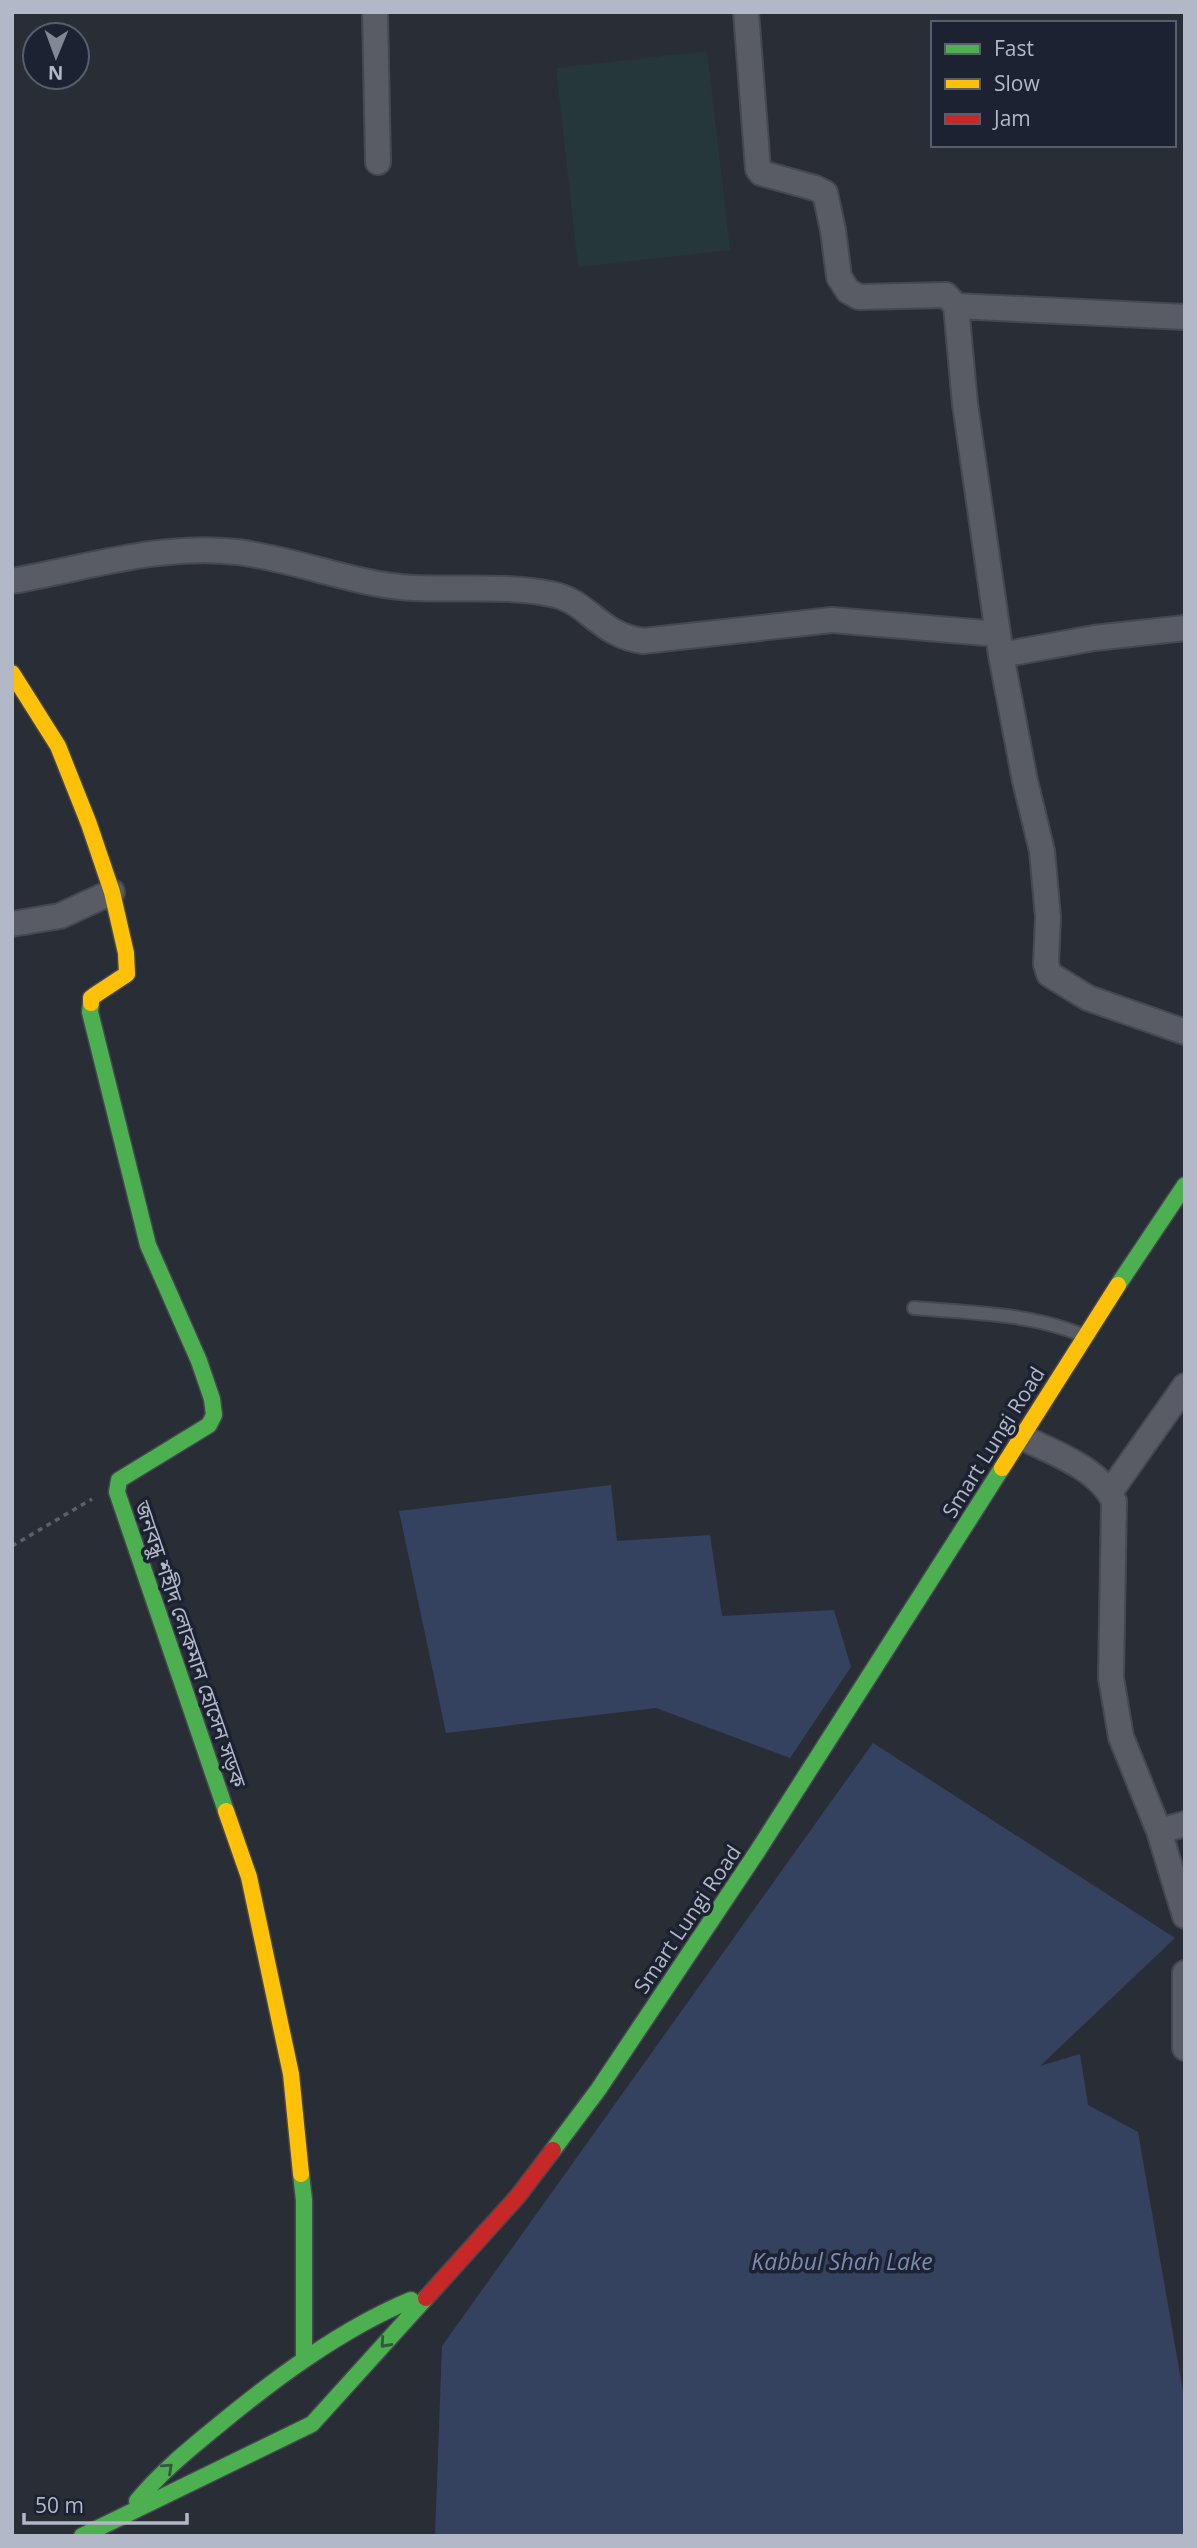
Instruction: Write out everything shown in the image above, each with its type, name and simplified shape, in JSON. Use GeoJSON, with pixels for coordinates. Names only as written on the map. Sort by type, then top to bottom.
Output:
{"type":"FeatureCollection","features":[{"type":"Feature","properties":{"kind":"main road","name":"জনবন্ধু শহীদ লোকমান হোসেন সড়ক"},"geometry":{"type":"LineString","coordinates":[[12,673],[58,746],[112,892],[126,953],[127,974],[118,983],[101,989],[91,998],[90,1012],[148,1245],[199,1361],[212,1399],[214,1415],[209,1425],[119,1480],[117,1484],[120,1502],[250,1877],[291,2074],[304,2200],[303,2359]]}},
{"type":"Feature","properties":{"kind":"main road","name":"Smart Lungi Road"},"geometry":{"type":"LineString","coordinates":[[82,2536],[312,2424],[518,2196],[598,2090],[764,1841],[1023,1437],[1084,1336],[1185,1185]]}},
{"type":"Feature","properties":{"kind":"main road"},"geometry":{"type":"LineString","coordinates":[[122,2518],[165,2470],[241,2406],[303,2359],[394,2307],[430,2292]]}},
{"type":"Feature","properties":{"kind":"street"},"geometry":{"type":"LineString","coordinates":[[374,12],[377,162]]}},
{"type":"Feature","properties":{"kind":"street"},"geometry":{"type":"LineString","coordinates":[[746,12],[758,169],[761,173],[825,193],[839,277],[848,291],[859,297],[946,295],[956,306],[964,404],[1000,644],[1025,781],[1042,851],[1048,917],[1046,964],[1049,974],[1088,998],[1181,1032]]}},
{"type":"Feature","properties":{"kind":"street"},"geometry":{"type":"LineString","coordinates":[[956,306],[1185,317]]}},
{"type":"Feature","properties":{"kind":"street"},"geometry":{"type":"LineString","coordinates":[[12,581],[97,563],[180,551],[237,552],[308,566],[377,584],[550,593],[572,600],[605,628],[618,635],[643,641],[832,620],[1000,644],[1094,638],[1185,628]]}},
{"type":"Feature","properties":{"kind":"street"},"geometry":{"type":"LineString","coordinates":[[12,924],[60,916],[112,892]]}},
{"type":"Feature","properties":{"kind":"street"},"geometry":{"type":"LineString","coordinates":[[1110,1492],[1182,1397]]}},
{"type":"Feature","properties":{"kind":"street"},"geometry":{"type":"LineString","coordinates":[[1023,1437],[1082,1467],[1110,1492],[1116,1511],[1111,1678],[1121,1737],[1159,1831],[1185,1916]]}},
{"type":"Feature","properties":{"kind":"street"},"geometry":{"type":"LineString","coordinates":[[1159,1831],[1185,1824]]}},
{"type":"Feature","properties":{"kind":"street"},"geometry":{"type":"LineString","coordinates":[[1185,1973],[1185,2048]]}},
{"type":"Feature","properties":{"kind":"lane"},"geometry":{"type":"LineString","coordinates":[[914,1308],[1020,1318],[1057,1325],[1084,1336]]}},
{"type":"Feature","properties":{"kind":"path"},"geometry":{"type":"LineString","coordinates":[[12,1546],[117,1484]]}},
{"type":"Feature","properties":{"kind":"shaded area"},"geometry":{"type":"Polygon","coordinates":[[[707,51],[730,250],[578,267],[556,68],[707,51]]]}},
{"type":"Feature","properties":{"kind":"water"},"geometry":{"type":"Polygon","coordinates":[[[611,1485],[617,1541],[710,1535],[722,1616],[834,1610],[851,1667],[790,1758],[656,1708],[446,1733],[399,1511],[611,1485]]]}},
{"type":"Feature","properties":{"kind":"water","name":"Kabbul Shah Lake"},"geometry":{"type":"Polygon","coordinates":[[[873,1743],[1175,1938],[1040,2066],[1080,2054],[1088,2105],[1138,2132],[1185,2403],[1185,2536],[435,2536],[442,2346],[873,1743]]]}},
{"type":"Feature","properties":{"kind":"traffic: fast"},"geometry":{"type":"LineString","coordinates":[[91,1003],[90,1012],[148,1245],[199,1361],[212,1399],[214,1415],[209,1425],[119,1480],[117,1492],[226,1811]]}},
{"type":"Feature","properties":{"kind":"traffic: fast"},"geometry":{"type":"LineString","coordinates":[[1118,1285],[1185,1185]]}},
{"type":"Feature","properties":{"kind":"traffic: fast"},"geometry":{"type":"LineString","coordinates":[[553,2150],[598,2090],[757,1852],[1002,1468]]}},
{"type":"Feature","properties":{"kind":"traffic: fast"},"geometry":{"type":"LineString","coordinates":[[301,2174],[304,2200],[304,2359]]}},
{"type":"Feature","properties":{"kind":"traffic: fast"},"geometry":{"type":"LineString","coordinates":[[82,2536],[312,2424],[426,2298]]}},
{"type":"Feature","properties":{"kind":"traffic: fast"},"geometry":{"type":"LineString","coordinates":[[137,2501],[184,2454],[284,2374],[359,2325],[411,2300]]}},
{"type":"Feature","properties":{"kind":"traffic: slow"},"geometry":{"type":"LineString","coordinates":[[12,673],[58,746],[112,892],[126,953],[127,974],[91,998],[91,1003]]}},
{"type":"Feature","properties":{"kind":"traffic: slow"},"geometry":{"type":"LineString","coordinates":[[1002,1468],[1118,1285]]}},
{"type":"Feature","properties":{"kind":"traffic: slow"},"geometry":{"type":"LineString","coordinates":[[226,1811],[249,1877],[291,2074],[301,2174]]}},
{"type":"Feature","properties":{"kind":"traffic: jam"},"geometry":{"type":"LineString","coordinates":[[426,2298],[518,2196],[553,2150]]}}]}
